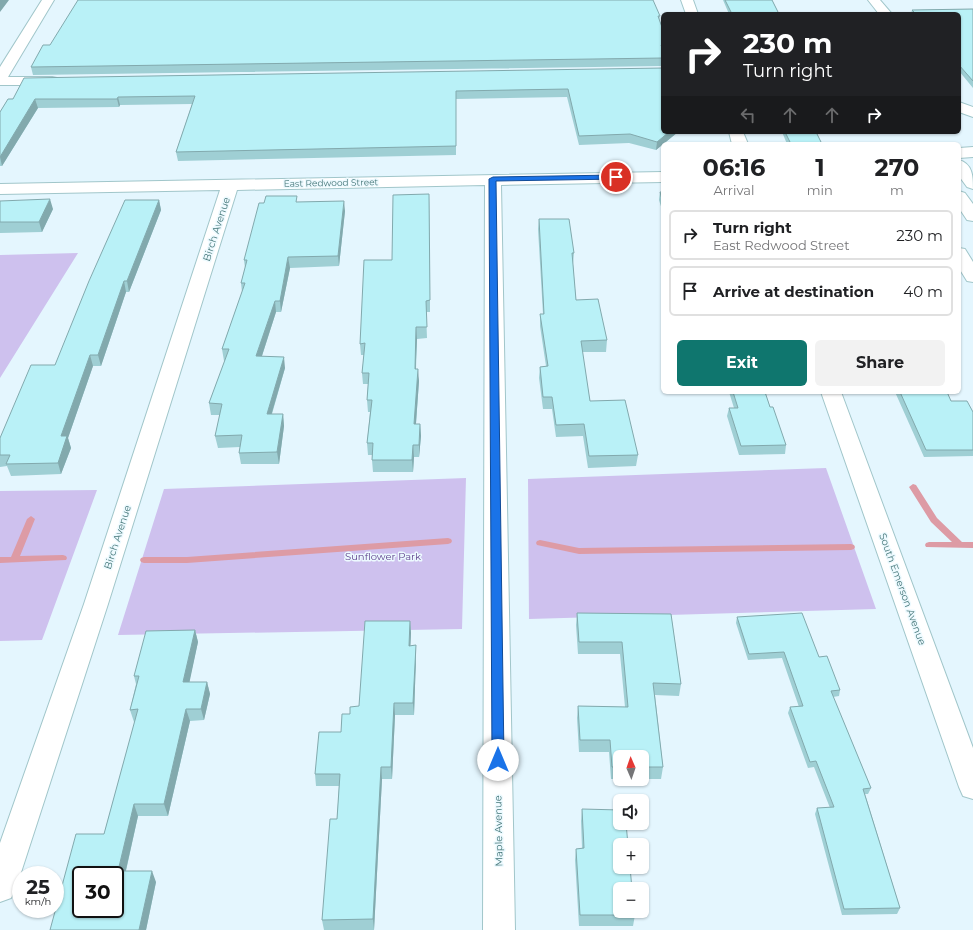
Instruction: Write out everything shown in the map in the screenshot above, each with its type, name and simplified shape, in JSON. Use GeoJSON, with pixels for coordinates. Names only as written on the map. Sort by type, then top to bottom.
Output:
{"type":"FeatureCollection","features":[{"type":"Feature","properties":{"kind":"street"},"geometry":{"type":"LineString","coordinates":[[0,78],[48,0]]}},
{"type":"Feature","properties":{"kind":"street"},"geometry":{"type":"LineString","coordinates":[[686,0],[691,12]]}},
{"type":"Feature","properties":{"kind":"street"},"geometry":{"type":"LineString","coordinates":[[874,0],[884,12]]}},
{"type":"Feature","properties":{"kind":"street"},"geometry":{"type":"LineString","coordinates":[[0,81],[64,80]]}},
{"type":"Feature","properties":{"kind":"street"},"geometry":{"type":"LineString","coordinates":[[961,107],[973,113]]}},
{"type":"Feature","properties":{"kind":"street"},"geometry":{"type":"LineString","coordinates":[[961,153],[973,152]]}},
{"type":"Feature","properties":{"kind":"street"},"geometry":{"type":"LineString","coordinates":[[961,168],[973,184]]}},
{"type":"Feature","properties":{"kind":"street","name":"East Redwood Street"},"geometry":{"type":"LineString","coordinates":[[0,189],[661,177]]}},
{"type":"Feature","properties":{"kind":"street","name":"Maple Avenue"},"geometry":{"type":"LineString","coordinates":[[493,179],[500,930]]}},
{"type":"Feature","properties":{"kind":"street","name":"Birch Avenue"},"geometry":{"type":"LineString","coordinates":[[0,888],[96,604],[230,185]]}},
{"type":"Feature","properties":{"kind":"street"},"geometry":{"type":"LineString","coordinates":[[961,199],[973,216]]}},
{"type":"Feature","properties":{"kind":"street"},"geometry":{"type":"LineString","coordinates":[[961,256],[973,277]]}},
{"type":"Feature","properties":{"kind":"street","name":"South Emerson Avenue"},"geometry":{"type":"LineString","coordinates":[[832,394],[973,787]]}},
{"type":"Feature","properties":{"kind":"green space"},"geometry":{"type":"Polygon","coordinates":[[[78,253],[0,378],[0,255],[78,253]]]}},
{"type":"Feature","properties":{"kind":"green space"},"geometry":{"type":"Polygon","coordinates":[[[826,468],[876,609],[529,619],[528,479],[826,468]]]}},
{"type":"Feature","properties":{"kind":"green space","name":"Sunflower Park"},"geometry":{"type":"Polygon","coordinates":[[[466,478],[462,629],[118,635],[164,489],[466,478]]]}},
{"type":"Feature","properties":{"kind":"green space"},"geometry":{"type":"Polygon","coordinates":[[[97,490],[42,640],[0,641],[0,491],[97,490]]]}},
{"type":"Feature","properties":{"kind":"building"},"geometry":{"type":"Polygon","coordinates":[[[78,0],[653,0],[660,16],[658,16],[661,24],[661,58],[31,67],[43,45],[50,45],[78,0]]]}},
{"type":"Feature","properties":{"kind":"building"},"geometry":{"type":"Polygon","coordinates":[[[725,0],[772,0],[778,12],[731,12],[725,0]]]}},
{"type":"Feature","properties":{"kind":"building"},"geometry":{"type":"Polygon","coordinates":[[[973,9],[973,81],[961,67],[961,12],[914,12],[912,10],[973,9]]]}},
{"type":"Feature","properties":{"kind":"building"},"geometry":{"type":"Polygon","coordinates":[[[661,68],[661,134],[667,134],[657,142],[630,134],[579,136],[568,89],[456,91],[456,146],[176,152],[195,96],[118,97],[117,99],[35,99],[0,157],[0,112],[8,99],[13,99],[24,78],[661,68]]]}},
{"type":"Feature","properties":{"kind":"building"},"geometry":{"type":"Polygon","coordinates":[[[786,134],[817,134],[821,142],[790,142],[786,134]]]}},
{"type":"Feature","properties":{"kind":"building"},"geometry":{"type":"Polygon","coordinates":[[[429,194],[430,300],[426,301],[427,327],[416,327],[415,369],[418,369],[414,424],[420,424],[419,445],[413,445],[412,460],[372,460],[373,443],[367,443],[372,400],[367,400],[369,373],[362,373],[365,343],[360,344],[364,260],[392,260],[393,195],[429,194]]]}},
{"type":"Feature","properties":{"kind":"building"},"geometry":{"type":"Polygon","coordinates":[[[266,196],[297,196],[296,202],[344,201],[338,256],[288,257],[280,301],[275,301],[256,356],[284,357],[267,414],[283,414],[277,452],[239,453],[242,435],[215,436],[222,404],[209,403],[229,349],[222,349],[245,283],[241,283],[247,260],[244,260],[259,203],[264,203],[266,196]]]}},
{"type":"Feature","properties":{"kind":"building"},"geometry":{"type":"Polygon","coordinates":[[[50,199],[39,222],[0,222],[0,201],[50,199]]]}},
{"type":"Feature","properties":{"kind":"building"},"geometry":{"type":"Polygon","coordinates":[[[125,200],[159,200],[127,281],[124,281],[98,355],[90,355],[61,436],[67,436],[58,463],[6,464],[10,455],[0,455],[0,438],[31,365],[55,365],[89,281],[125,200]]]}},
{"type":"Feature","properties":{"kind":"building"},"geometry":{"type":"Polygon","coordinates":[[[539,219],[569,219],[574,253],[572,253],[576,300],[598,299],[607,340],[581,341],[590,401],[625,400],[638,455],[589,456],[584,424],[556,425],[552,397],[543,397],[540,367],[548,366],[540,314],[544,314],[539,219]]]}},
{"type":"Feature","properties":{"kind":"building"},"geometry":{"type":"Polygon","coordinates":[[[734,394],[766,394],[770,407],[773,407],[786,445],[741,446],[729,408],[738,408],[734,394]]]}},
{"type":"Feature","properties":{"kind":"building"},"geometry":{"type":"Polygon","coordinates":[[[901,394],[948,394],[951,401],[967,401],[973,412],[973,450],[926,450],[901,394]]]}},
{"type":"Feature","properties":{"kind":"building"},"geometry":{"type":"Polygon","coordinates":[[[577,613],[671,614],[681,684],[653,683],[663,767],[649,767],[649,750],[613,750],[612,767],[610,740],[580,740],[578,706],[628,707],[622,642],[579,642],[577,613]]]}},
{"type":"Feature","properties":{"kind":"building"},"geometry":{"type":"Polygon","coordinates":[[[802,613],[819,657],[827,656],[840,690],[831,691],[871,788],[863,789],[900,908],[844,909],[817,808],[834,807],[816,761],[810,762],[790,707],[803,706],[784,652],[749,654],[737,617],[802,613]]]}},
{"type":"Feature","properties":{"kind":"building"},"geometry":{"type":"Polygon","coordinates":[[[365,621],[410,621],[409,646],[416,645],[413,703],[394,703],[391,767],[381,767],[373,919],[322,920],[330,819],[337,819],[340,774],[315,774],[319,732],[341,732],[342,714],[350,714],[350,707],[359,706],[365,621]]]}},
{"type":"Feature","properties":{"kind":"building"},"geometry":{"type":"Polygon","coordinates":[[[195,630],[183,682],[207,682],[201,709],[186,709],[164,804],[134,804],[119,866],[72,866],[72,918],[124,918],[124,871],[152,871],[139,930],[50,930],[53,918],[64,918],[64,878],[76,834],[104,834],[138,709],[130,710],[139,676],[134,676],[146,631],[195,630]]]}},
{"type":"Feature","properties":{"kind":"building"},"geometry":{"type":"Polygon","coordinates":[[[582,809],[613,810],[613,830],[627,830],[627,838],[613,838],[613,874],[631,874],[631,882],[613,882],[613,915],[580,915],[576,849],[584,848],[582,809]]]}},
{"type":"Feature","properties":{"kind":"waterway"},"geometry":{"type":"LineString","coordinates":[[913,487],[934,520],[960,545]]}},
{"type":"Feature","properties":{"kind":"waterway"},"geometry":{"type":"LineString","coordinates":[[14,559],[31,519]]}},
{"type":"Feature","properties":{"kind":"waterway"},"geometry":{"type":"LineString","coordinates":[[144,560],[187,560],[448,541]]}},
{"type":"Feature","properties":{"kind":"waterway"},"geometry":{"type":"LineString","coordinates":[[540,543],[579,551],[851,547]]}},
{"type":"Feature","properties":{"kind":"waterway"},"geometry":{"type":"LineString","coordinates":[[929,545],[960,545]]}},
{"type":"Feature","properties":{"kind":"waterway"},"geometry":{"type":"LineString","coordinates":[[960,545],[973,545]]}},
{"type":"Feature","properties":{"kind":"waterway"},"geometry":{"type":"LineString","coordinates":[[0,560],[63,558]]}},
{"type":"Feature","properties":{"kind":"route"},"geometry":{"type":"LineString","coordinates":[[498,760],[493,179],[616,177]]}}]}
